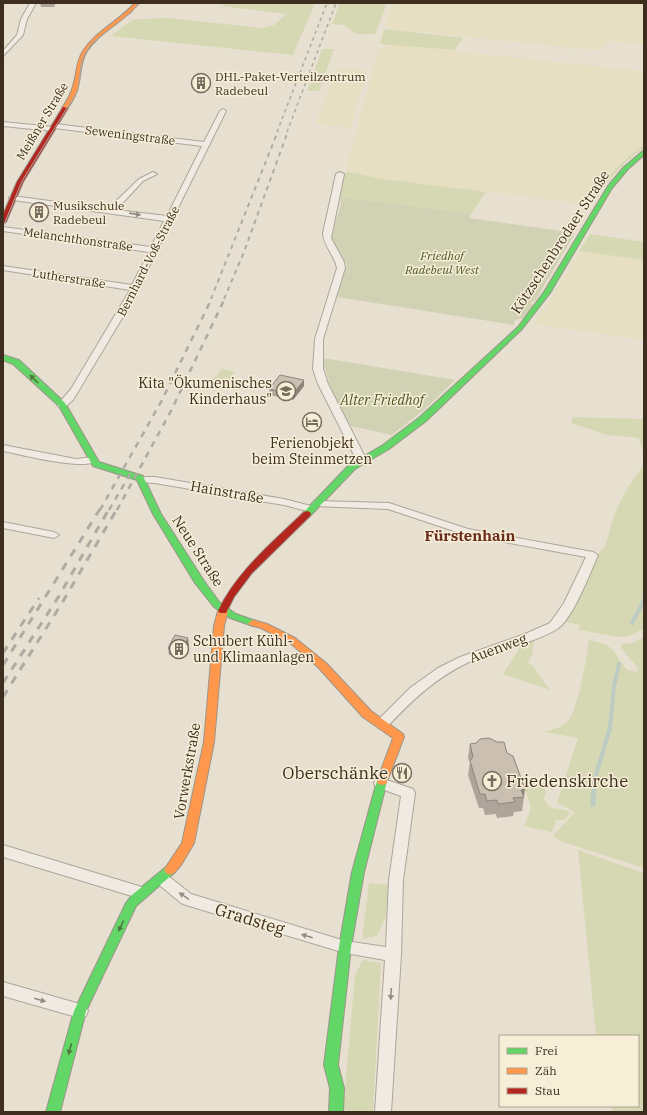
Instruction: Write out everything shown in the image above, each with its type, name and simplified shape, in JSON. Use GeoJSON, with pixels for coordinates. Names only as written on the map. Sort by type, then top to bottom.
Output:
{"type":"FeatureCollection","features":[{"type":"Feature","properties":{"kind":"street"},"geometry":{"type":"LineString","coordinates":[[3,54],[20,35],[24,19],[33,3]]}},
{"type":"Feature","properties":{"kind":"street","name":"Meißner Straße"},"geometry":{"type":"LineString","coordinates":[[3,222],[20,182],[76,91],[81,58],[86,48],[129,14],[137,3]]}},
{"type":"Feature","properties":{"kind":"street","name":"Bernhard-Voß-Straße"},"geometry":{"type":"LineString","coordinates":[[62,405],[70,398],[76,389],[118,321],[223,111]]}},
{"type":"Feature","properties":{"kind":"street","name":"Seweningstraße"},"geometry":{"type":"LineString","coordinates":[[3,124],[206,144]]}},
{"type":"Feature","properties":{"kind":"street","name":"Kötzschenbrodaer Straße"},"geometry":{"type":"LineString","coordinates":[[223,610],[234,590],[246,574],[314,507],[342,476],[362,460],[386,447],[423,419],[520,328],[543,300],[605,192],[630,162],[644,152]]}},
{"type":"Feature","properties":{"kind":"street"},"geometry":{"type":"LineString","coordinates":[[110,211],[141,180],[153,174]]}},
{"type":"Feature","properties":{"kind":"street"},"geometry":{"type":"LineString","coordinates":[[340,174],[327,238],[340,262],[341,268],[319,339],[318,369],[323,384],[362,460]]}},
{"type":"Feature","properties":{"kind":"street"},"geometry":{"type":"LineString","coordinates":[[13,198],[169,219]]}},
{"type":"Feature","properties":{"kind":"street","name":"Melanchthonstraße"},"geometry":{"type":"LineString","coordinates":[[3,229],[153,250]]}},
{"type":"Feature","properties":{"kind":"street","name":"Lutherstraße"},"geometry":{"type":"LineString","coordinates":[[3,268],[134,288]]}},
{"type":"Feature","properties":{"kind":"street"},"geometry":{"type":"LineString","coordinates":[[3,357],[16,362],[62,405],[93,460],[100,466],[138,477],[142,480]]}},
{"type":"Feature","properties":{"kind":"street"},"geometry":{"type":"LineString","coordinates":[[3,448],[76,462],[93,460]]}},
{"type":"Feature","properties":{"kind":"street","name":"Hainstraße"},"geometry":{"type":"LineString","coordinates":[[142,480],[155,480],[314,507],[389,506],[458,530],[593,555]]}},
{"type":"Feature","properties":{"kind":"street","name":"Neue Straße"},"geometry":{"type":"LineString","coordinates":[[142,480],[157,514],[196,577],[223,610],[233,616],[264,626],[292,640],[322,665],[367,714],[399,736],[381,783]]}},
{"type":"Feature","properties":{"kind":"street"},"geometry":{"type":"LineString","coordinates":[[3,525],[54,535]]}},
{"type":"Feature","properties":{"kind":"street","name":"Auenweg"},"geometry":{"type":"LineString","coordinates":[[382,724],[434,675],[453,664],[554,626],[562,616],[593,555]]}},
{"type":"Feature","properties":{"kind":"street","name":"Vorwerkstraße"},"geometry":{"type":"LineString","coordinates":[[52,1112],[80,1011],[132,904],[142,893],[162,879],[177,862],[188,843],[209,742],[219,626],[223,610]]}},
{"type":"Feature","properties":{"kind":"street"},"geometry":{"type":"LineString","coordinates":[[336,1112],[337,1088],[331,1065],[345,947],[358,872],[381,783],[408,793],[396,880],[393,955],[383,1112]]}},
{"type":"Feature","properties":{"kind":"street"},"geometry":{"type":"LineString","coordinates":[[3,851],[142,893]]}},
{"type":"Feature","properties":{"kind":"street","name":"Gradsteg"},"geometry":{"type":"LineString","coordinates":[[162,879],[186,899],[345,947],[393,955]]}},
{"type":"Feature","properties":{"kind":"street"},"geometry":{"type":"LineString","coordinates":[[3,989],[80,1011]]}},
{"type":"Feature","properties":{"kind":"shaded area"},"geometry":{"type":"Polygon","coordinates":[[[392,3],[644,3],[644,45],[608,41],[603,49],[594,50],[390,29],[385,26],[392,3]]]}},
{"type":"Feature","properties":{"kind":"shaded area"},"geometry":{"type":"Polygon","coordinates":[[[396,45],[644,71],[644,145],[621,163],[590,201],[584,204],[383,179],[347,172],[346,168],[379,48],[396,45]]]}},
{"type":"Feature","properties":{"kind":"shaded area"},"geometry":{"type":"Polygon","coordinates":[[[337,67],[367,70],[351,128],[316,124],[337,67]]]}},
{"type":"Feature","properties":{"kind":"shaded area"},"geometry":{"type":"Polygon","coordinates":[[[579,251],[644,260],[644,340],[533,324],[547,305],[579,251]]]}},
{"type":"Feature","properties":{"kind":"green space"},"geometry":{"type":"Polygon","coordinates":[[[226,3],[315,3],[293,55],[111,36],[132,20],[139,19],[167,18],[262,28],[274,25],[287,14],[221,6],[226,3]]]}},
{"type":"Feature","properties":{"kind":"green space"},"geometry":{"type":"Polygon","coordinates":[[[340,3],[387,3],[375,34],[357,34],[344,25],[332,24],[340,3]]]}},
{"type":"Feature","properties":{"kind":"green space"},"geometry":{"type":"Polygon","coordinates":[[[384,29],[463,38],[454,50],[380,44],[384,29]]]}},
{"type":"Feature","properties":{"kind":"green space"},"geometry":{"type":"Polygon","coordinates":[[[322,49],[334,49],[319,91],[307,91],[322,49]]]}},
{"type":"Feature","properties":{"kind":"green space"},"geometry":{"type":"Polygon","coordinates":[[[644,145],[644,148],[621,167],[602,190],[599,190],[598,192],[600,193],[593,203],[589,205],[577,204],[590,201],[614,170],[644,145]]]}},
{"type":"Feature","properties":{"kind":"green space"},"geometry":{"type":"Polygon","coordinates":[[[347,172],[383,179],[486,192],[471,214],[340,197],[343,174],[347,172]]]}},
{"type":"Feature","properties":{"kind":"green space","name":"Friedhof Radebeul West"},"geometry":{"type":"Polygon","coordinates":[[[340,197],[471,214],[469,218],[575,233],[535,301],[530,302],[533,306],[523,318],[515,320],[514,325],[337,297],[347,265],[331,238],[341,204],[340,197]]]}},
{"type":"Feature","properties":{"kind":"green space"},"geometry":{"type":"Polygon","coordinates":[[[590,234],[644,242],[644,260],[579,251],[590,234]]]}},
{"type":"Feature","properties":{"kind":"green space","name":"Alter Friedhof"},"geometry":{"type":"Polygon","coordinates":[[[323,358],[455,380],[425,409],[392,435],[351,426],[330,385],[323,358]]]}},
{"type":"Feature","properties":{"kind":"green space"},"geometry":{"type":"Polygon","coordinates":[[[222,369],[235,372],[224,386],[210,383],[222,369]]]}},
{"type":"Feature","properties":{"kind":"green space"},"geometry":{"type":"Polygon","coordinates":[[[573,417],[644,419],[644,456],[639,438],[607,435],[571,423],[573,417]]]}},
{"type":"Feature","properties":{"kind":"green space"},"geometry":{"type":"Polygon","coordinates":[[[644,465],[644,629],[629,636],[619,637],[579,630],[580,625],[565,622],[597,555],[606,544],[612,522],[622,499],[634,478],[644,465]]]}},
{"type":"Feature","properties":{"kind":"green space"},"geometry":{"type":"Polygon","coordinates":[[[644,637],[644,868],[563,842],[553,836],[575,812],[557,803],[578,738],[544,732],[565,724],[570,719],[578,698],[589,640],[605,644],[613,650],[627,670],[637,672],[638,668],[621,648],[621,644],[633,643],[644,637]]]}},
{"type":"Feature","properties":{"kind":"green space"},"geometry":{"type":"Polygon","coordinates":[[[534,639],[532,655],[528,663],[532,665],[550,690],[503,674],[519,649],[516,646],[534,639]]]}},
{"type":"Feature","properties":{"kind":"green space"},"geometry":{"type":"Polygon","coordinates":[[[532,782],[543,785],[546,792],[544,799],[549,806],[570,812],[564,820],[556,820],[552,832],[524,826],[531,808],[523,783],[532,782]]]}},
{"type":"Feature","properties":{"kind":"green space"},"geometry":{"type":"Polygon","coordinates":[[[578,850],[644,873],[644,1112],[613,1112],[612,1107],[639,1107],[639,1035],[596,1035],[578,850]]]}},
{"type":"Feature","properties":{"kind":"green space"},"geometry":{"type":"Polygon","coordinates":[[[369,883],[389,885],[386,916],[377,936],[362,939],[369,883]]]}},
{"type":"Feature","properties":{"kind":"green space"},"geometry":{"type":"Polygon","coordinates":[[[363,960],[381,963],[373,1112],[343,1112],[355,975],[363,960]]]}},
{"type":"Feature","properties":{"kind":"building"},"geometry":{"type":"Polygon","coordinates":[[[280,375],[304,380],[293,394],[269,389],[280,375]]]}},
{"type":"Feature","properties":{"kind":"building"},"geometry":{"type":"Polygon","coordinates":[[[175,635],[188,638],[181,650],[168,648],[175,635]]]}},
{"type":"Feature","properties":{"kind":"building","name":"Friedenskirche"},"geometry":{"type":"Polygon","coordinates":[[[489,738],[497,742],[504,742],[507,753],[513,756],[525,789],[521,790],[524,797],[513,798],[515,802],[498,804],[497,800],[487,801],[485,794],[480,794],[470,761],[473,757],[470,744],[476,743],[480,739],[489,738]]]}},
{"type":"Feature","properties":{"kind":"waterway"},"geometry":{"type":"LineString","coordinates":[[632,623],[644,600]]}},
{"type":"Feature","properties":{"kind":"waterway"},"geometry":{"type":"LineString","coordinates":[[595,778],[610,728],[614,686],[619,664]]}},
{"type":"Feature","properties":{"kind":"waterway"},"geometry":{"type":"LineString","coordinates":[[593,804],[595,777]]}},
{"type":"Feature","properties":{"kind":"tram line"},"geometry":{"type":"LineString","coordinates":[[3,227],[22,181],[78,90],[82,58],[85,53],[91,44],[132,12],[138,3]]}},
{"type":"Feature","properties":{"kind":"railway"},"geometry":{"type":"LineString","coordinates":[[277,132],[327,3]]}},
{"type":"Feature","properties":{"kind":"railway"},"geometry":{"type":"LineString","coordinates":[[287,132],[336,3]]}},
{"type":"Feature","properties":{"kind":"railway"},"geometry":{"type":"LineString","coordinates":[[211,299],[278,131]]}},
{"type":"Feature","properties":{"kind":"railway"},"geometry":{"type":"LineString","coordinates":[[224,299],[244,252],[288,131]]}},
{"type":"Feature","properties":{"kind":"railway"},"geometry":{"type":"LineString","coordinates":[[100,510],[161,402],[212,298]]}},
{"type":"Feature","properties":{"kind":"railway"},"geometry":{"type":"LineString","coordinates":[[117,510],[171,411],[225,298]]}},
{"type":"Feature","properties":{"kind":"railway"},"geometry":{"type":"LineString","coordinates":[[109,510],[133,469]]}},
{"type":"Feature","properties":{"kind":"railway"},"geometry":{"type":"LineString","coordinates":[[3,665],[100,509]]}},
{"type":"Feature","properties":{"kind":"railway"},"geometry":{"type":"LineString","coordinates":[[3,683],[59,596],[109,509]]}},
{"type":"Feature","properties":{"kind":"railway"},"geometry":{"type":"LineString","coordinates":[[3,697],[62,603],[117,509]]}},
{"type":"Feature","properties":{"kind":"railway"},"geometry":{"type":"LineString","coordinates":[[3,653],[39,598]]}},
{"type":"Feature","properties":{"kind":"traffic: fast"},"geometry":{"type":"LineString","coordinates":[[307,514],[352,467],[386,447],[423,419],[520,328],[547,293],[610,187],[626,168],[644,152]]}},
{"type":"Feature","properties":{"kind":"traffic: fast"},"geometry":{"type":"LineString","coordinates":[[3,357],[16,362],[62,405],[96,464],[140,478],[157,514],[200,583],[217,605],[233,616],[253,623]]}},
{"type":"Feature","properties":{"kind":"traffic: fast"},"geometry":{"type":"LineString","coordinates":[[336,1112],[337,1088],[331,1065],[345,947],[358,872],[382,781]]}},
{"type":"Feature","properties":{"kind":"traffic: fast"},"geometry":{"type":"LineString","coordinates":[[53,1112],[80,1011],[132,903],[170,870]]}},
{"type":"Feature","properties":{"kind":"traffic: slow"},"geometry":{"type":"LineString","coordinates":[[65,108],[75,89],[80,63],[85,51],[97,37],[125,16],[137,3]]}},
{"type":"Feature","properties":{"kind":"traffic: slow"},"geometry":{"type":"LineString","coordinates":[[170,870],[177,862],[188,843],[209,742],[219,626],[223,611]]}},
{"type":"Feature","properties":{"kind":"traffic: slow"},"geometry":{"type":"LineString","coordinates":[[253,623],[264,626],[292,640],[322,665],[367,714],[399,737],[382,781]]}},
{"type":"Feature","properties":{"kind":"traffic: jam"},"geometry":{"type":"LineString","coordinates":[[3,222],[20,182],[65,108]]}},
{"type":"Feature","properties":{"kind":"traffic: jam"},"geometry":{"type":"LineString","coordinates":[[223,611],[238,584],[249,571],[307,514]]}},
{"type":"Feature","properties":{"kind":"place","name":"DHL-Paket-Verteilzentrum Radebeul"},"geometry":{"type":"Point","coordinates":[201,83]}},
{"type":"Feature","properties":{"kind":"place","name":"Musikschule Radebeul"},"geometry":{"type":"Point","coordinates":[39,212]}},
{"type":"Feature","properties":{"kind":"place","name":"Kita \"Ökumenisches Kinderhaus\""},"geometry":{"type":"Point","coordinates":[286,391]}},
{"type":"Feature","properties":{"kind":"place","name":"Ferienobjekt beim Steinmetzen"},"geometry":{"type":"Point","coordinates":[312,422]}},
{"type":"Feature","properties":{"kind":"place","name":"Schubert Kühl- und Klimaanlagen"},"geometry":{"type":"Point","coordinates":[179,649]}},
{"type":"Feature","properties":{"kind":"place","name":"Oberschänke"},"geometry":{"type":"Point","coordinates":[402,773]}},
{"type":"Feature","properties":{"kind":"place","name":"Friedenskirche"},"geometry":{"type":"Point","coordinates":[492,781]}},
{"type":"Feature","properties":{"kind":"district","name":"Fürstenhain"},"geometry":{"type":"Point","coordinates":[470,535]}}]}
